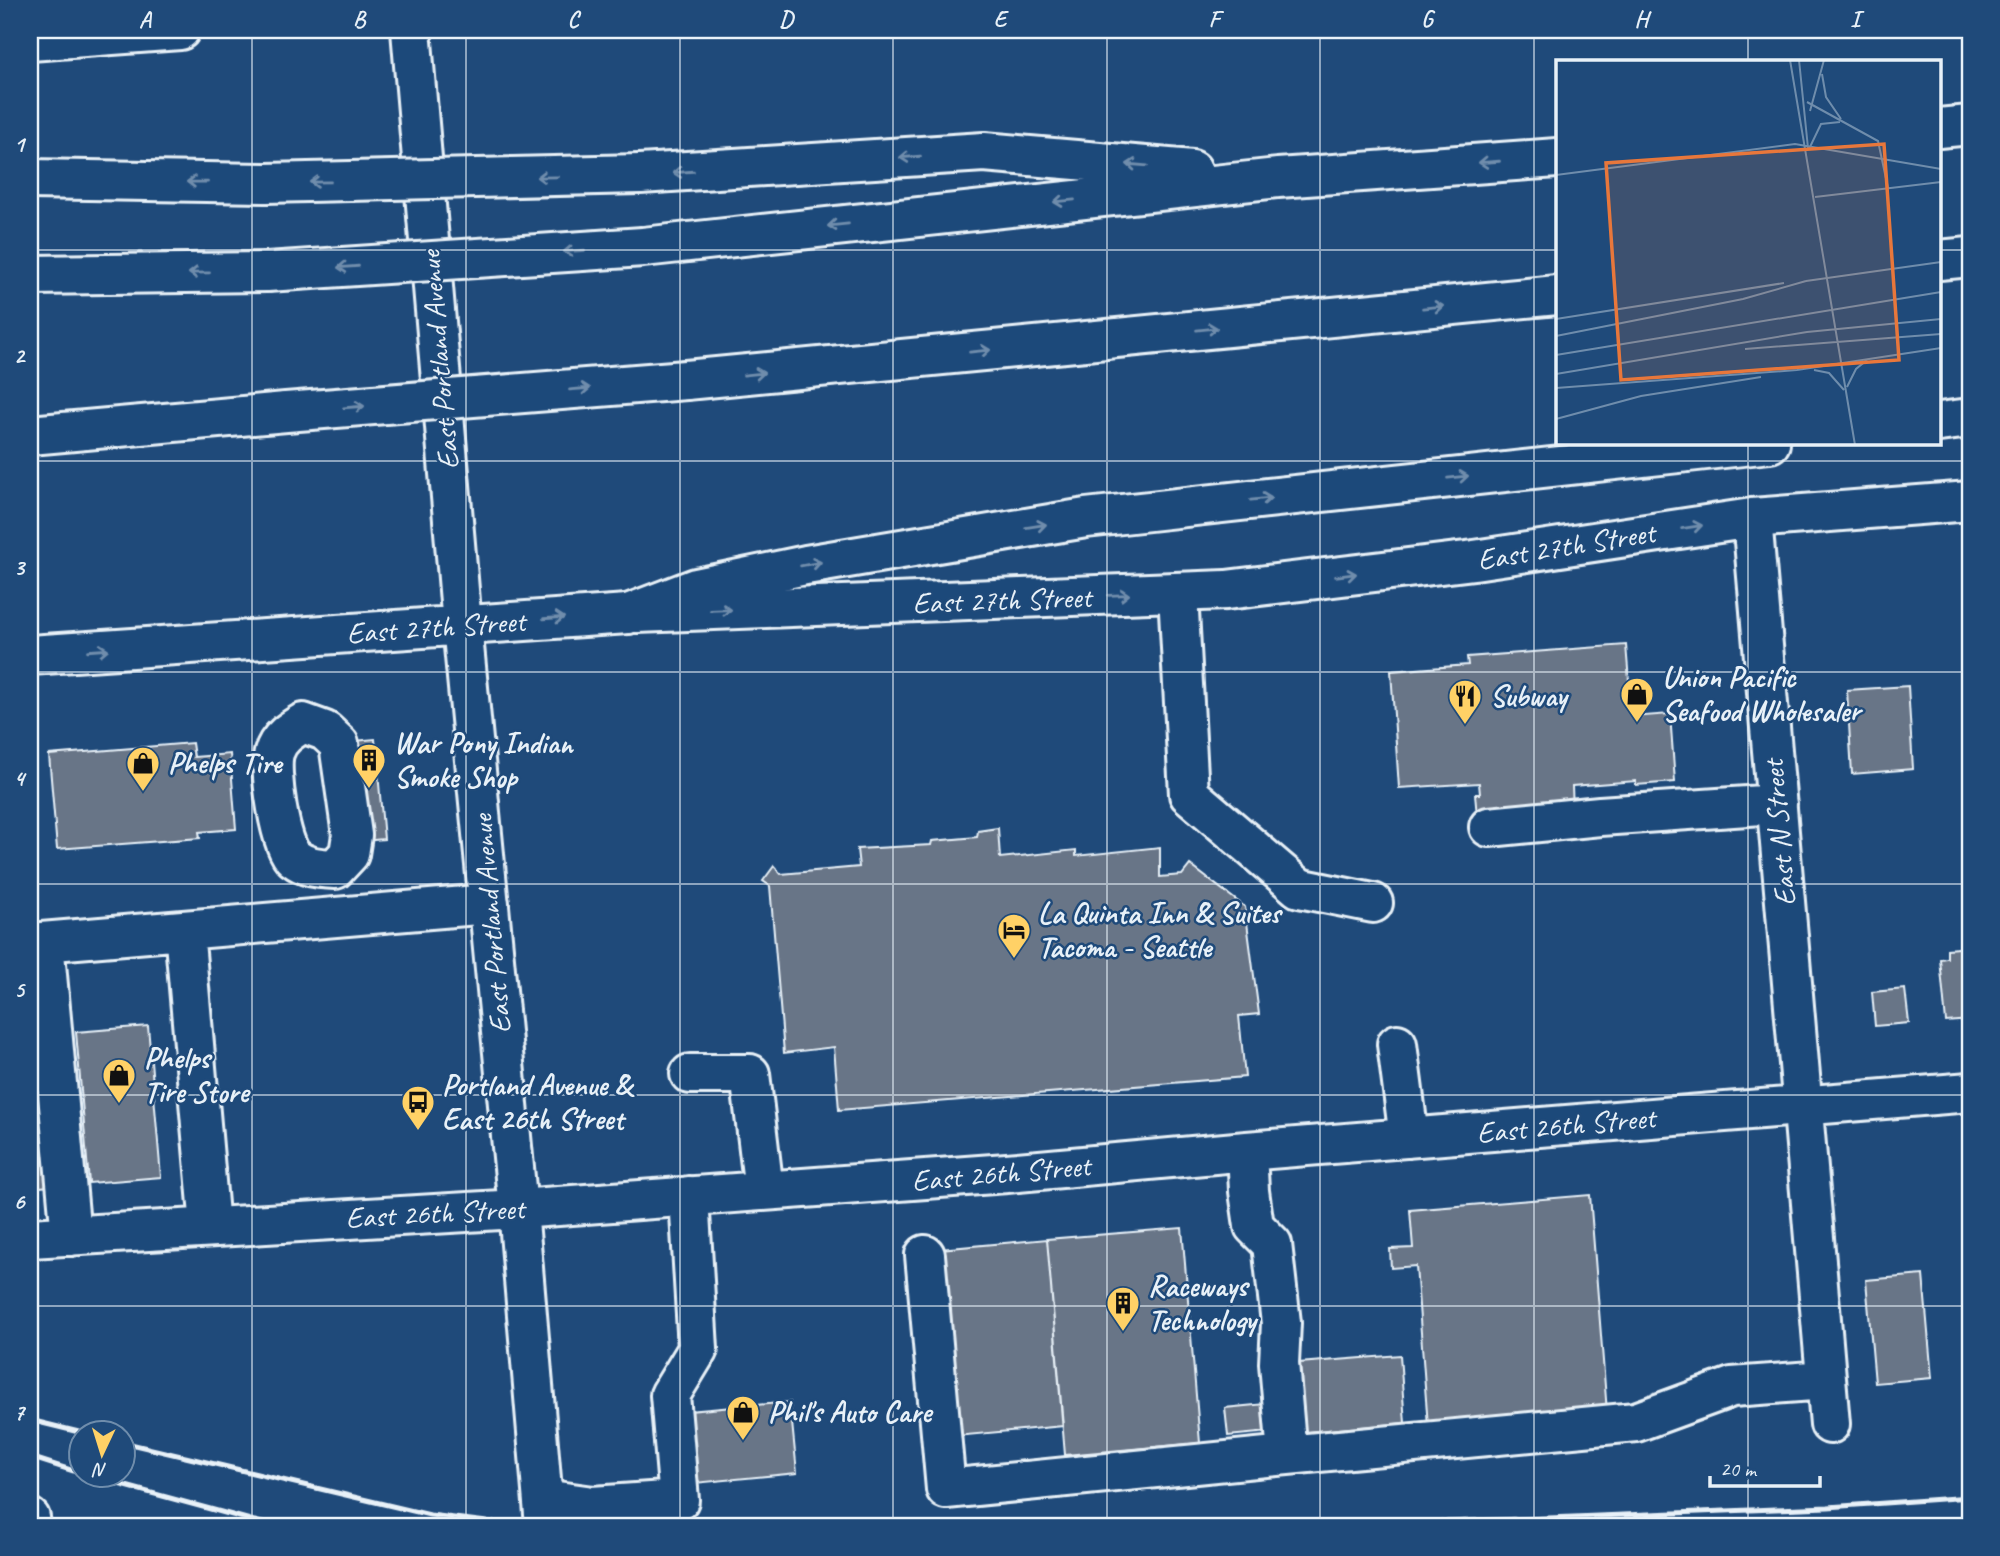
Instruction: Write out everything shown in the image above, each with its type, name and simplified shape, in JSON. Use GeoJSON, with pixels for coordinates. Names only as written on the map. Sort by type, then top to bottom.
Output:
{"type":"FeatureCollection","features":[{"type":"Feature","properties":{"kind":"main road"},"geometry":{"type":"LineString","coordinates":[[30,41],[180,30]]}},
{"type":"Feature","properties":{"kind":"main road","name":"East Portland Avenue"},"geometry":{"type":"LineString","coordinates":[[411,30],[462,625],[544,1513]]}},
{"type":"Feature","properties":{"kind":"main road"},"geometry":{"type":"LineString","coordinates":[[1940,128],[1970,125]]}},
{"type":"Feature","properties":{"kind":"main road"},"geometry":{"type":"LineString","coordinates":[[30,179],[265,183],[640,174],[984,152],[1278,178]]}},
{"type":"Feature","properties":{"kind":"main road"},"geometry":{"type":"LineString","coordinates":[[30,275],[267,272],[643,247],[1278,178],[1556,158]]}},
{"type":"Feature","properties":{"kind":"main road"},"geometry":{"type":"LineString","coordinates":[[1940,260],[1970,257]]}},
{"type":"Feature","properties":{"kind":"main road"},"geometry":{"type":"LineString","coordinates":[[30,435],[686,380],[1556,295]]}},
{"type":"Feature","properties":{"kind":"main road"},"geometry":{"type":"LineString","coordinates":[[30,418],[286,412]]}},
{"type":"Feature","properties":{"kind":"main road"},"geometry":{"type":"LineString","coordinates":[[1940,422],[1970,418]]}},
{"type":"Feature","properties":{"kind":"main road"},"geometry":{"type":"LineString","coordinates":[[628,614],[696,588],[792,567],[1086,518],[1761,444]]}},
{"type":"Feature","properties":{"kind":"main road","name":"East 27th Street"},"geometry":{"type":"LineString","coordinates":[[30,655],[628,614],[1226,590],[1474,560],[1752,518],[1970,501]]}},
{"type":"Feature","properties":{"kind":"main road","name":"East N Street"},"geometry":{"type":"LineString","coordinates":[[1752,518],[1830,1424]]}},
{"type":"Feature","properties":{"kind":"main road"},"geometry":{"type":"LineString","coordinates":[[1178,593],[1189,794],[1299,888],[1373,903]]}},
{"type":"Feature","properties":{"kind":"main road"},"geometry":{"type":"LineString","coordinates":[[1489,827],[1600,816],[1777,804]]}},
{"type":"Feature","properties":{"kind":"main road"},"geometry":{"type":"LineString","coordinates":[[335,869],[351,916]]}},
{"type":"Feature","properties":{"kind":"main road"},"geometry":{"type":"LineString","coordinates":[[71,1236],[37,943],[489,904]]}},
{"type":"Feature","properties":{"kind":"main road"},"geometry":{"type":"LineString","coordinates":[[184,930],[210,1227]]}},
{"type":"Feature","properties":{"kind":"main road"},"geometry":{"type":"LineString","coordinates":[[1397,1044],[1409,1138]]}},
{"type":"Feature","properties":{"kind":"main road"},"geometry":{"type":"LineString","coordinates":[[690,1074],[750,1074],[764,1191]]}},
{"type":"Feature","properties":{"kind":"main road","name":"East 26th Street"},"geometry":{"type":"LineString","coordinates":[[30,1238],[518,1209],[1007,1173],[1970,1092]]}},
{"type":"Feature","properties":{"kind":"main road"},"geometry":{"type":"LineString","coordinates":[[1247,1151],[1254,1226],[1272,1244],[1281,1323],[1279,1363],[1287,1455]]}},
{"type":"Feature","properties":{"kind":"main road"},"geometry":{"type":"LineString","coordinates":[[544,1513],[593,1506],[679,1500],[670,1395],[698,1349],[689,1196]]}},
{"type":"Feature","properties":{"kind":"main road"},"geometry":{"type":"LineString","coordinates":[[925,1255],[946,1489],[1636,1422],[1732,1387],[1826,1380]]}},
{"type":"Feature","properties":{"kind":"main road"},"geometry":{"type":"LineString","coordinates":[[30,1518],[31,1526]]}},
{"type":"Feature","properties":{"kind":"building"},"geometry":{"type":"Polygon","coordinates":[[[1626,645],[1632,717],[1670,714],[1675,782],[1636,785],[1636,781],[1572,786],[1573,809],[1477,816],[1475,794],[1480,794],[1479,783],[1399,788],[1391,671],[1468,665],[1467,657],[1626,645]]]}},
{"type":"Feature","properties":{"kind":"building"},"geometry":{"type":"Polygon","coordinates":[[[1908,686],[1913,769],[1852,774],[1847,690],[1908,686]]]}},
{"type":"Feature","properties":{"kind":"building","name":"War Pony Indian Smoke Shop"},"geometry":{"type":"Polygon","coordinates":[[[375,739],[384,839],[363,841],[355,741],[375,739]]]}},
{"type":"Feature","properties":{"kind":"building","name":"Phelps Tire"},"geometry":{"type":"Polygon","coordinates":[[[192,743],[194,757],[230,754],[236,829],[199,832],[200,838],[57,849],[49,755],[192,743]]]}},
{"type":"Feature","properties":{"kind":"building","name":"La Quinta Inn & Suites Tacoma - Seattle"},"geometry":{"type":"Polygon","coordinates":[[[998,828],[1000,858],[1076,850],[1076,856],[1160,847],[1160,877],[1182,875],[1190,865],[1245,907],[1259,1014],[1239,1016],[1245,1077],[839,1110],[834,1047],[784,1053],[770,886],[763,881],[774,866],[781,874],[859,867],[857,849],[931,845],[932,841],[977,837],[978,831],[998,828]]]}},
{"type":"Feature","properties":{"kind":"building"},"geometry":{"type":"Polygon","coordinates":[[[1970,947],[1970,1020],[1946,1022],[1940,959],[1947,958],[1947,949],[1970,947]]]}},
{"type":"Feature","properties":{"kind":"building"},"geometry":{"type":"Polygon","coordinates":[[[30,967],[49,1186],[30,1188],[30,967]]]}},
{"type":"Feature","properties":{"kind":"building"},"geometry":{"type":"Polygon","coordinates":[[[1905,989],[1909,1023],[1875,1026],[1872,992],[1905,989]]]}},
{"type":"Feature","properties":{"kind":"building","name":"Phelps Tire Store"},"geometry":{"type":"Polygon","coordinates":[[[148,1026],[161,1177],[89,1183],[76,1032],[148,1026]]]}},
{"type":"Feature","properties":{"kind":"building"},"geometry":{"type":"Polygon","coordinates":[[[1590,1195],[1607,1412],[1428,1426],[1416,1266],[1391,1268],[1390,1249],[1413,1248],[1410,1210],[1590,1195]]]}},
{"type":"Feature","properties":{"kind":"building","name":"Raceways Technology"},"geometry":{"type":"Polygon","coordinates":[[[1182,1228],[1200,1443],[1065,1455],[1047,1239],[1182,1228]]]}},
{"type":"Feature","properties":{"kind":"building"},"geometry":{"type":"Polygon","coordinates":[[[1047,1239],[1063,1426],[956,1436],[940,1249],[1047,1239]]]}},
{"type":"Feature","properties":{"kind":"building"},"geometry":{"type":"Polygon","coordinates":[[[1923,1275],[1932,1378],[1875,1383],[1866,1280],[1923,1275]]]}},
{"type":"Feature","properties":{"kind":"building"},"geometry":{"type":"Polygon","coordinates":[[[1400,1355],[1405,1423],[1305,1432],[1299,1363],[1400,1355]]]}},
{"type":"Feature","properties":{"kind":"building","name":"Phil's Auto Care"},"geometry":{"type":"Polygon","coordinates":[[[790,1402],[797,1473],[695,1483],[689,1411],[790,1402]]]}},
{"type":"Feature","properties":{"kind":"building"},"geometry":{"type":"Polygon","coordinates":[[[1265,1404],[1269,1432],[1228,1436],[1225,1408],[1265,1404]]]}},
{"type":"Feature","properties":{"kind":"railway"},"geometry":{"type":"LineString","coordinates":[[30,1420],[66,1429]]}},
{"type":"Feature","properties":{"kind":"railway"},"geometry":{"type":"LineString","coordinates":[[136,1445],[430,1515],[519,1526]]}},
{"type":"Feature","properties":{"kind":"railway"},"geometry":{"type":"LineString","coordinates":[[30,1457],[66,1469]]}},
{"type":"Feature","properties":{"kind":"railway"},"geometry":{"type":"LineString","coordinates":[[136,1489],[273,1526]]}},
{"type":"Feature","properties":{"kind":"railway"},"geometry":{"type":"LineString","coordinates":[[1347,1526],[1828,1507],[1970,1497]]}},
{"type":"Feature","properties":{"kind":"railway"},"geometry":{"type":"LineString","coordinates":[[1905,1526],[1970,1522]]}},
{"type":"Feature","properties":{"kind":"place","name":"Union Pacific Seafood Wholesaler"},"geometry":{"type":"Point","coordinates":[1637,724]}},
{"type":"Feature","properties":{"kind":"place","name":"Subway"},"geometry":{"type":"Point","coordinates":[1465,726]}},
{"type":"Feature","properties":{"kind":"place","name":"War Pony Indian Smoke Shop"},"geometry":{"type":"Point","coordinates":[369,790]}},
{"type":"Feature","properties":{"kind":"place","name":"Phelps Tire"},"geometry":{"type":"Point","coordinates":[143,793]}},
{"type":"Feature","properties":{"kind":"place","name":"La Quinta Inn & Suites Tacoma - Seattle"},"geometry":{"type":"Point","coordinates":[1014,960]}},
{"type":"Feature","properties":{"kind":"place","name":"Phelps Tire Store"},"geometry":{"type":"Point","coordinates":[119,1105]}},
{"type":"Feature","properties":{"kind":"place","name":"Portland Avenue & East 26th Street"},"geometry":{"type":"Point","coordinates":[418,1132]}},
{"type":"Feature","properties":{"kind":"place","name":"Raceways Technology"},"geometry":{"type":"Point","coordinates":[1123,1333]}},
{"type":"Feature","properties":{"kind":"place","name":"Phil's Auto Care"},"geometry":{"type":"Point","coordinates":[743,1442]}}]}
